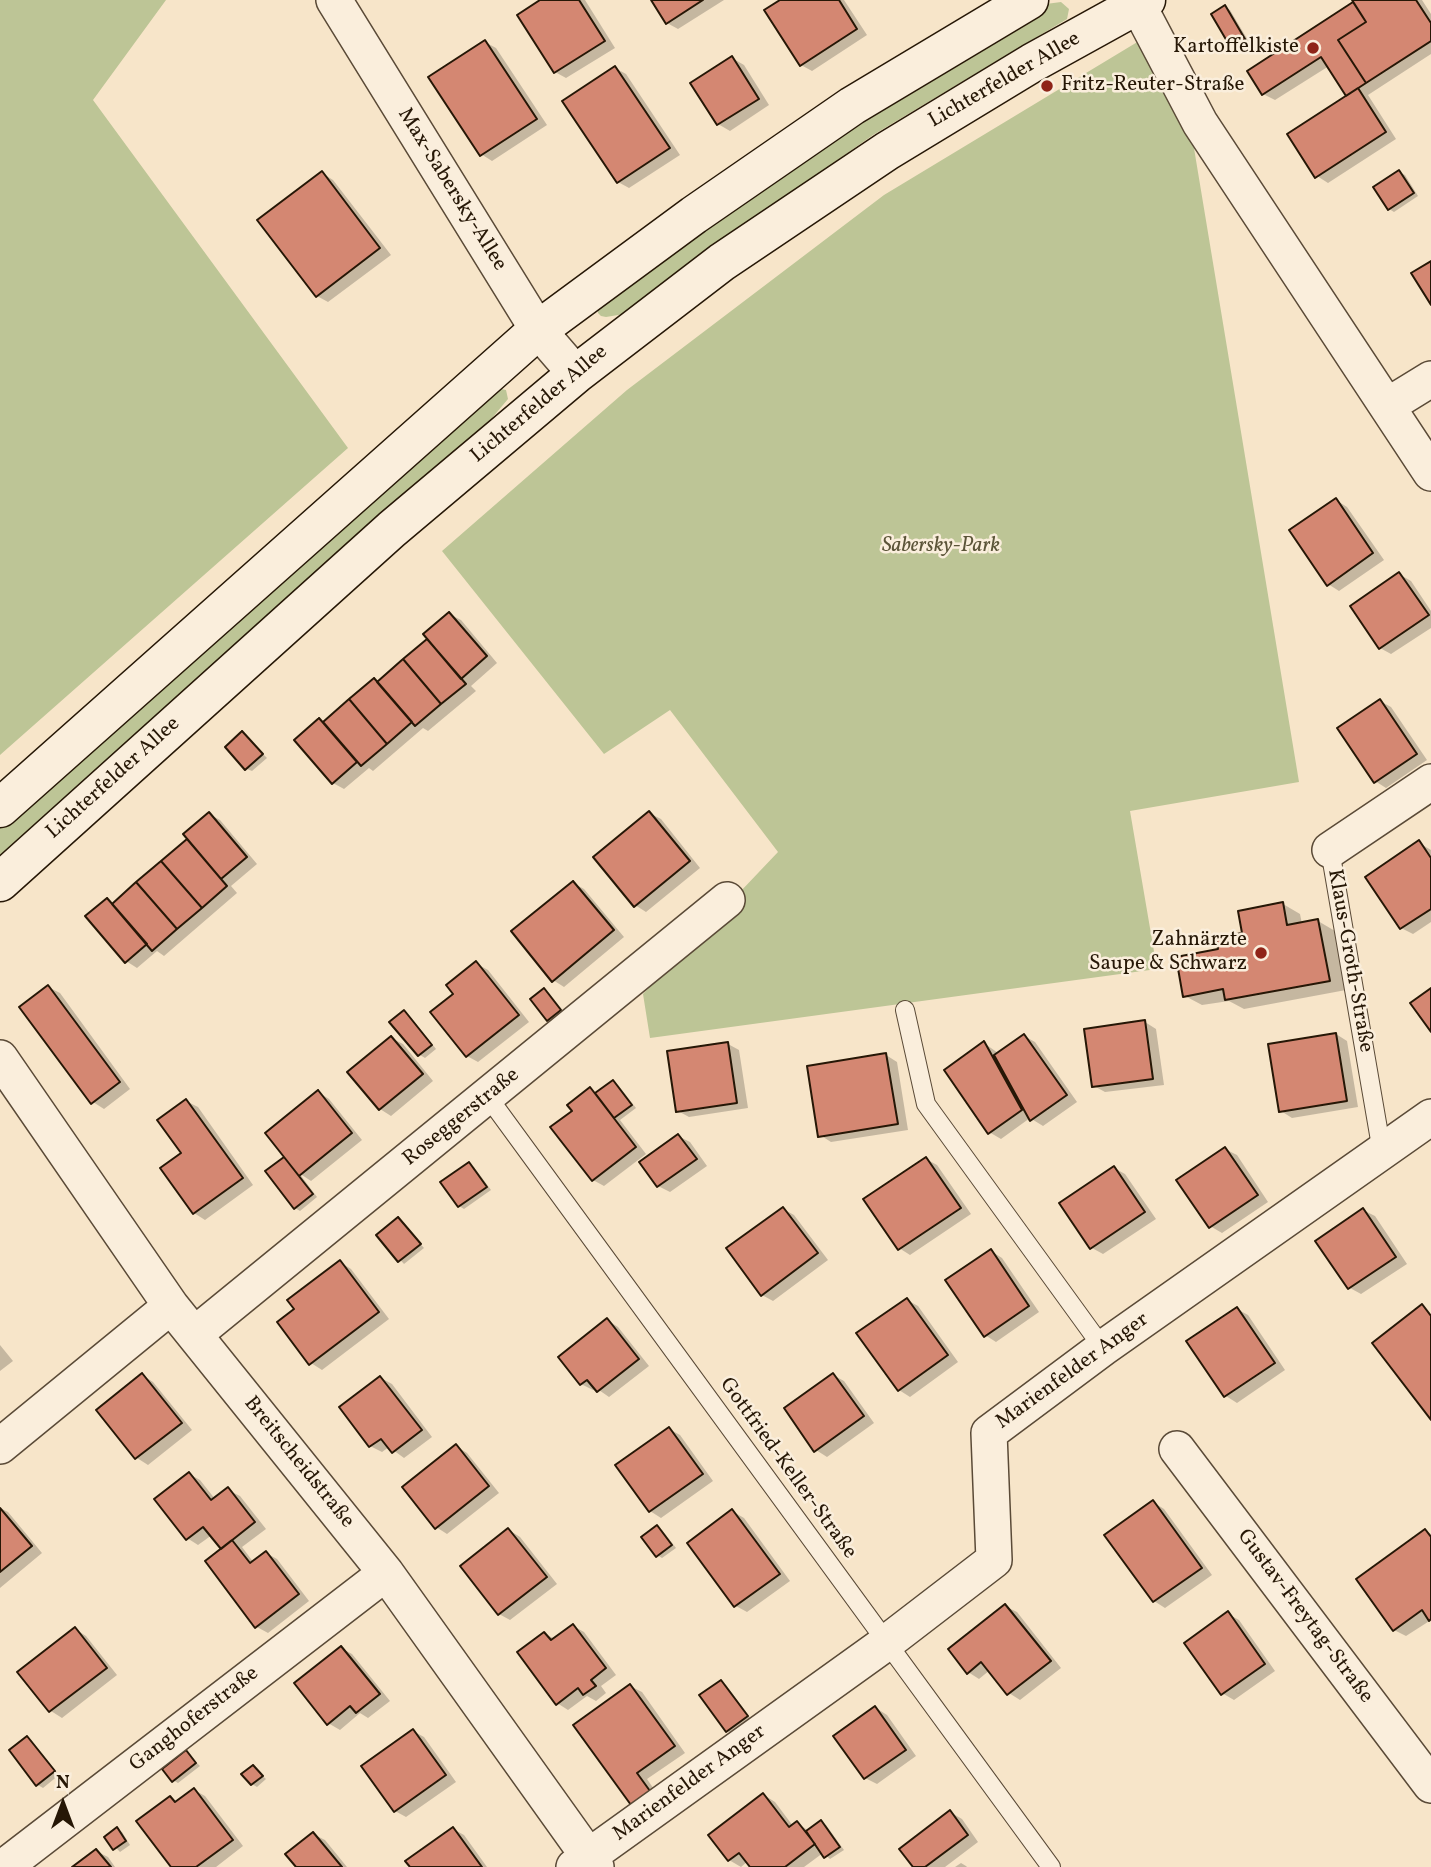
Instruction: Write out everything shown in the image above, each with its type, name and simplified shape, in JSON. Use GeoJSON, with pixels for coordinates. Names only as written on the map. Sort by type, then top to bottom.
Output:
{"type":"FeatureCollection","features":[{"type":"Feature","properties":{"kind":"main road"},"geometry":{"type":"LineString","coordinates":[[0,808],[538,330],[694,215],[852,106],[1029,0]]}},
{"type":"Feature","properties":{"kind":"main road","name":"Lichterfelder Allee"},"geometry":{"type":"LineString","coordinates":[[0,882],[392,529],[576,374],[722,262],[887,151],[1032,63],[1141,2]]}},
{"type":"Feature","properties":{"kind":"street","name":"Max-Sabersky-Allee"},"geometry":{"type":"LineString","coordinates":[[334,0],[538,330],[576,374]]}},
{"type":"Feature","properties":{"kind":"street"},"geometry":{"type":"LineString","coordinates":[[1141,2],[1200,123],[1431,473]]}},
{"type":"Feature","properties":{"kind":"street"},"geometry":{"type":"LineString","coordinates":[[1387,406],[1431,379]]}},
{"type":"Feature","properties":{"kind":"street","name":"Klaus-Groth-Straße"},"geometry":{"type":"LineString","coordinates":[[1329,850],[1431,782]]}},
{"type":"Feature","properties":{"kind":"street","name":"Roseggerstraße"},"geometry":{"type":"LineString","coordinates":[[195,1334],[727,900]]}},
{"type":"Feature","properties":{"kind":"street","name":"Breitscheidstraße"},"geometry":{"type":"LineString","coordinates":[[0,1058],[171,1306],[386,1573],[586,1864]]}},
{"type":"Feature","properties":{"kind":"street","name":"Marienfelder Anger"},"geometry":{"type":"LineString","coordinates":[[586,1864],[995,1560],[989,1433],[1103,1348],[1431,1117]]}},
{"type":"Feature","properties":{"kind":"street"},"geometry":{"type":"LineString","coordinates":[[0,1446],[171,1306]]}},
{"type":"Feature","properties":{"kind":"street","name":"Gustav-Freytag-Straße"},"geometry":{"type":"LineString","coordinates":[[1177,1448],[1431,1785]]}},
{"type":"Feature","properties":{"kind":"street","name":"Ganghoferstraße"},"geometry":{"type":"LineString","coordinates":[[4,1867],[386,1573]]}},
{"type":"Feature","properties":{"kind":"lane","name":"Klaus-Groth-Straße"},"geometry":{"type":"LineString","coordinates":[[1329,850],[1382,1152]]}},
{"type":"Feature","properties":{"kind":"lane"},"geometry":{"type":"LineString","coordinates":[[905,1010],[926,1104],[1103,1348]]}},
{"type":"Feature","properties":{"kind":"lane","name":"Gottfried-Keller-Straße"},"geometry":{"type":"LineString","coordinates":[[488,1097],[1051,1867]]}},
{"type":"Feature","properties":{"kind":"green space"},"geometry":{"type":"Polygon","coordinates":[[[0,0],[166,0],[93,100],[348,448],[0,755],[0,0]]]}},
{"type":"Feature","properties":{"kind":"green space"},"geometry":{"type":"Polygon","coordinates":[[[1061,2],[1069,9],[1067,19],[873,135],[624,314],[606,317],[598,313],[598,308],[864,116],[1046,4],[1061,2]]]}},
{"type":"Feature","properties":{"kind":"green space","name":"Sabersky-Park"},"geometry":{"type":"Polygon","coordinates":[[[1139,41],[1189,118],[1299,782],[1130,811],[1157,969],[650,1038],[643,994],[778,852],[670,710],[604,754],[442,551],[627,390],[884,195],[1139,41]]]}},
{"type":"Feature","properties":{"kind":"green space"},"geometry":{"type":"Polygon","coordinates":[[[501,389],[506,390],[508,399],[492,418],[0,855],[0,827],[501,389]]]}},
{"type":"Feature","properties":{"kind":"building"},"geometry":{"type":"Polygon","coordinates":[[[540,0],[579,0],[605,41],[554,73],[517,15],[540,0]]]}},
{"type":"Feature","properties":{"kind":"building"},"geometry":{"type":"Polygon","coordinates":[[[651,0],[703,0],[666,24],[651,0]]]}},
{"type":"Feature","properties":{"kind":"building"},"geometry":{"type":"Polygon","coordinates":[[[780,0],[839,0],[857,29],[800,66],[764,10],[780,0]]]}},
{"type":"Feature","properties":{"kind":"building"},"geometry":{"type":"Polygon","coordinates":[[[1352,0],[1416,0],[1431,23],[1431,41],[1366,83],[1338,40],[1366,22],[1352,0]]]}},
{"type":"Feature","properties":{"kind":"building","name":"Kartoffelkiste"},"geometry":{"type":"Polygon","coordinates":[[[1353,2],[1366,22],[1338,40],[1366,83],[1346,96],[1321,57],[1262,95],[1247,71],[1353,2]]]}},
{"type":"Feature","properties":{"kind":"building"},"geometry":{"type":"Polygon","coordinates":[[[1225,5],[1245,39],[1231,48],[1211,14],[1225,5]]]}},
{"type":"Feature","properties":{"kind":"building"},"geometry":{"type":"Polygon","coordinates":[[[485,40],[537,119],[480,156],[428,77],[485,40]]]}},
{"type":"Feature","properties":{"kind":"building"},"geometry":{"type":"Polygon","coordinates":[[[732,56],[759,99],[717,125],[690,83],[732,56]]]}},
{"type":"Feature","properties":{"kind":"building"},"geometry":{"type":"Polygon","coordinates":[[[615,66],[670,148],[617,183],[562,101],[615,66]]]}},
{"type":"Feature","properties":{"kind":"building"},"geometry":{"type":"Polygon","coordinates":[[[1358,88],[1386,132],[1315,178],[1287,134],[1358,88]]]}},
{"type":"Feature","properties":{"kind":"building"},"geometry":{"type":"Polygon","coordinates":[[[1399,170],[1414,193],[1388,210],[1373,187],[1399,170]]]}},
{"type":"Feature","properties":{"kind":"building"},"geometry":{"type":"Polygon","coordinates":[[[322,171],[380,248],[316,297],[257,220],[322,171]]]}},
{"type":"Feature","properties":{"kind":"building"},"geometry":{"type":"Polygon","coordinates":[[[1431,261],[1431,305],[1411,273],[1431,261]]]}},
{"type":"Feature","properties":{"kind":"building"},"geometry":{"type":"Polygon","coordinates":[[[1336,498],[1373,553],[1327,586],[1289,530],[1336,498]]]}},
{"type":"Feature","properties":{"kind":"building"},"geometry":{"type":"Polygon","coordinates":[[[1399,572],[1429,615],[1379,649],[1350,606],[1399,572]]]}},
{"type":"Feature","properties":{"kind":"building"},"geometry":{"type":"Polygon","coordinates":[[[449,612],[487,656],[461,679],[423,634],[449,612]]]}},
{"type":"Feature","properties":{"kind":"building"},"geometry":{"type":"Polygon","coordinates":[[[427,639],[466,684],[441,704],[403,659],[427,639]]]}},
{"type":"Feature","properties":{"kind":"building"},"geometry":{"type":"Polygon","coordinates":[[[403,659],[441,704],[415,726],[377,682],[403,659]]]}},
{"type":"Feature","properties":{"kind":"building"},"geometry":{"type":"Polygon","coordinates":[[[374,678],[412,722],[387,744],[349,699],[374,678]]]}},
{"type":"Feature","properties":{"kind":"building"},"geometry":{"type":"Polygon","coordinates":[[[349,699],[387,744],[361,766],[323,722],[349,699]]]}},
{"type":"Feature","properties":{"kind":"building"},"geometry":{"type":"Polygon","coordinates":[[[1380,699],[1417,754],[1374,783],[1337,728],[1380,699]]]}},
{"type":"Feature","properties":{"kind":"building"},"geometry":{"type":"Polygon","coordinates":[[[319,718],[357,762],[332,784],[294,740],[319,718]]]}},
{"type":"Feature","properties":{"kind":"building"},"geometry":{"type":"Polygon","coordinates":[[[242,731],[263,754],[245,770],[225,747],[242,731]]]}},
{"type":"Feature","properties":{"kind":"building"},"geometry":{"type":"Polygon","coordinates":[[[649,811],[690,861],[634,907],[593,857],[649,811]]]}},
{"type":"Feature","properties":{"kind":"building"},"geometry":{"type":"Polygon","coordinates":[[[209,812],[247,857],[221,879],[183,834],[209,812]]]}},
{"type":"Feature","properties":{"kind":"building"},"geometry":{"type":"Polygon","coordinates":[[[187,839],[227,886],[202,908],[161,861],[187,839]]]}},
{"type":"Feature","properties":{"kind":"building"},"geometry":{"type":"Polygon","coordinates":[[[1419,840],[1431,858],[1431,909],[1400,929],[1365,877],[1419,840]]]}},
{"type":"Feature","properties":{"kind":"building"},"geometry":{"type":"Polygon","coordinates":[[[161,861],[202,908],[177,929],[136,882],[161,861]]]}},
{"type":"Feature","properties":{"kind":"building"},"geometry":{"type":"Polygon","coordinates":[[[573,881],[614,930],[552,982],[511,931],[573,881]]]}},
{"type":"Feature","properties":{"kind":"building"},"geometry":{"type":"Polygon","coordinates":[[[136,882],[177,929],[152,951],[112,904],[136,882]]]}},
{"type":"Feature","properties":{"kind":"building"},"geometry":{"type":"Polygon","coordinates":[[[107,898],[147,944],[125,963],[85,916],[107,898]]]}},
{"type":"Feature","properties":{"kind":"building","name":"Zahnärzte Saupe & Schwarz"},"geometry":{"type":"Polygon","coordinates":[[[1283,902],[1287,925],[1318,919],[1330,981],[1225,1000],[1223,989],[1183,997],[1176,957],[1218,949],[1216,938],[1242,933],[1238,911],[1283,902]]]}},
{"type":"Feature","properties":{"kind":"building"},"geometry":{"type":"Polygon","coordinates":[[[476,961],[519,1015],[466,1057],[430,1012],[453,994],[446,985],[476,961]]]}},
{"type":"Feature","properties":{"kind":"building"},"geometry":{"type":"Polygon","coordinates":[[[48,985],[120,1082],[91,1104],[19,1007],[48,985]]]}},
{"type":"Feature","properties":{"kind":"building"},"geometry":{"type":"Polygon","coordinates":[[[544,988],[561,1010],[547,1021],[530,999],[544,988]]]}},
{"type":"Feature","properties":{"kind":"building"},"geometry":{"type":"Polygon","coordinates":[[[1431,988],[1431,1032],[1410,1003],[1431,988]]]}},
{"type":"Feature","properties":{"kind":"building"},"geometry":{"type":"Polygon","coordinates":[[[404,1010],[432,1045],[418,1056],[389,1022],[404,1010]]]}},
{"type":"Feature","properties":{"kind":"building"},"geometry":{"type":"Polygon","coordinates":[[[1145,1020],[1153,1079],[1092,1087],[1084,1029],[1145,1020]]]}},
{"type":"Feature","properties":{"kind":"building"},"geometry":{"type":"Polygon","coordinates":[[[1336,1033],[1347,1101],[1279,1112],[1268,1044],[1336,1033]]]}},
{"type":"Feature","properties":{"kind":"building"},"geometry":{"type":"Polygon","coordinates":[[[1024,1034],[1067,1095],[1030,1121],[994,1055],[1024,1034]]]}},
{"type":"Feature","properties":{"kind":"building"},"geometry":{"type":"Polygon","coordinates":[[[391,1036],[423,1074],[379,1110],[347,1072],[391,1036]]]}},
{"type":"Feature","properties":{"kind":"building"},"geometry":{"type":"Polygon","coordinates":[[[984,1041],[1022,1110],[988,1134],[944,1070],[984,1041]]]}},
{"type":"Feature","properties":{"kind":"building"},"geometry":{"type":"Polygon","coordinates":[[[728,1042],[737,1103],[676,1112],[667,1051],[728,1042]]]}},
{"type":"Feature","properties":{"kind":"building"},"geometry":{"type":"Polygon","coordinates":[[[886,1053],[898,1124],[818,1137],[807,1066],[886,1053]]]}},
{"type":"Feature","properties":{"kind":"building"},"geometry":{"type":"Polygon","coordinates":[[[613,1080],[632,1105],[614,1118],[595,1093],[613,1080]]]}},
{"type":"Feature","properties":{"kind":"building"},"geometry":{"type":"Polygon","coordinates":[[[590,1087],[636,1147],[592,1181],[550,1127],[572,1111],[567,1105],[590,1087]]]}},
{"type":"Feature","properties":{"kind":"building"},"geometry":{"type":"Polygon","coordinates":[[[318,1090],[352,1133],[299,1176],[265,1133],[318,1090]]]}},
{"type":"Feature","properties":{"kind":"building"},"geometry":{"type":"Polygon","coordinates":[[[186,1099],[243,1178],[193,1214],[160,1168],[181,1153],[157,1120],[186,1099]]]}},
{"type":"Feature","properties":{"kind":"building"},"geometry":{"type":"Polygon","coordinates":[[[678,1134],[697,1159],[657,1187],[639,1162],[678,1134]]]}},
{"type":"Feature","properties":{"kind":"building"},"geometry":{"type":"Polygon","coordinates":[[[1225,1147],[1258,1195],[1209,1228],[1176,1180],[1225,1147]]]}},
{"type":"Feature","properties":{"kind":"building"},"geometry":{"type":"Polygon","coordinates":[[[284,1157],[313,1194],[294,1209],[265,1171],[284,1157]]]}},
{"type":"Feature","properties":{"kind":"building"},"geometry":{"type":"Polygon","coordinates":[[[926,1157],[961,1208],[898,1250],[863,1199],[926,1157]]]}},
{"type":"Feature","properties":{"kind":"building"},"geometry":{"type":"Polygon","coordinates":[[[469,1162],[487,1187],[458,1207],[440,1182],[469,1162]]]}},
{"type":"Feature","properties":{"kind":"building"},"geometry":{"type":"Polygon","coordinates":[[[1114,1166],[1145,1212],[1090,1249],[1059,1203],[1114,1166]]]}},
{"type":"Feature","properties":{"kind":"building"},"geometry":{"type":"Polygon","coordinates":[[[783,1207],[818,1253],[761,1296],[726,1248],[783,1207]]]}},
{"type":"Feature","properties":{"kind":"building"},"geometry":{"type":"Polygon","coordinates":[[[1363,1208],[1396,1257],[1348,1289],[1315,1241],[1363,1208]]]}},
{"type":"Feature","properties":{"kind":"building"},"geometry":{"type":"Polygon","coordinates":[[[398,1217],[421,1244],[398,1262],[376,1235],[398,1217]]]}},
{"type":"Feature","properties":{"kind":"building"},"geometry":{"type":"Polygon","coordinates":[[[991,1249],[1029,1306],[984,1337],[945,1280],[991,1249]]]}},
{"type":"Feature","properties":{"kind":"building"},"geometry":{"type":"Polygon","coordinates":[[[340,1260],[379,1312],[309,1365],[277,1322],[294,1309],[287,1300],[340,1260]]]}},
{"type":"Feature","properties":{"kind":"building"},"geometry":{"type":"Polygon","coordinates":[[[907,1298],[948,1355],[898,1391],[856,1333],[907,1298]]]}},
{"type":"Feature","properties":{"kind":"building"},"geometry":{"type":"Polygon","coordinates":[[[1422,1304],[1431,1316],[1431,1420],[1372,1343],[1422,1304]]]}},
{"type":"Feature","properties":{"kind":"building"},"geometry":{"type":"Polygon","coordinates":[[[1237,1307],[1275,1363],[1224,1397],[1186,1341],[1237,1307]]]}},
{"type":"Feature","properties":{"kind":"building"},"geometry":{"type":"Polygon","coordinates":[[[607,1318],[639,1359],[597,1392],[587,1380],[580,1385],[558,1357],[607,1318]]]}},
{"type":"Feature","properties":{"kind":"building"},"geometry":{"type":"Polygon","coordinates":[[[142,1373],[182,1423],[135,1459],[96,1410],[142,1373]]]}},
{"type":"Feature","properties":{"kind":"building"},"geometry":{"type":"Polygon","coordinates":[[[833,1373],[864,1416],[814,1452],[784,1408],[833,1373]]]}},
{"type":"Feature","properties":{"kind":"building"},"geometry":{"type":"Polygon","coordinates":[[[380,1376],[422,1430],[392,1453],[381,1439],[369,1447],[339,1407],[380,1376]]]}},
{"type":"Feature","properties":{"kind":"building"},"geometry":{"type":"Polygon","coordinates":[[[669,1427],[703,1474],[649,1512],[615,1465],[669,1427]]]}},
{"type":"Feature","properties":{"kind":"building"},"geometry":{"type":"Polygon","coordinates":[[[456,1444],[489,1486],[435,1529],[402,1487],[456,1444]]]}},
{"type":"Feature","properties":{"kind":"building"},"geometry":{"type":"Polygon","coordinates":[[[189,1472],[211,1500],[228,1487],[255,1522],[221,1549],[203,1527],[186,1540],[154,1499],[189,1472]]]}},
{"type":"Feature","properties":{"kind":"building"},"geometry":{"type":"Polygon","coordinates":[[[1153,1500],[1202,1568],[1153,1602],[1104,1535],[1153,1500]]]}},
{"type":"Feature","properties":{"kind":"building"},"geometry":{"type":"Polygon","coordinates":[[[0,1508],[32,1546],[0,1572],[0,1508]]]}},
{"type":"Feature","properties":{"kind":"building"},"geometry":{"type":"Polygon","coordinates":[[[732,1509],[780,1574],[734,1607],[687,1543],[732,1509]]]}},
{"type":"Feature","properties":{"kind":"building"},"geometry":{"type":"Polygon","coordinates":[[[657,1525],[672,1545],[656,1557],[641,1537],[657,1525]]]}},
{"type":"Feature","properties":{"kind":"building"},"geometry":{"type":"Polygon","coordinates":[[[508,1528],[547,1577],[498,1615],[460,1566],[508,1528]]]}},
{"type":"Feature","properties":{"kind":"building"},"geometry":{"type":"Polygon","coordinates":[[[1425,1529],[1431,1537],[1431,1619],[1429,1621],[1422,1610],[1393,1631],[1356,1579],[1425,1529]]]}},
{"type":"Feature","properties":{"kind":"building"},"geometry":{"type":"Polygon","coordinates":[[[232,1540],[250,1563],[266,1551],[299,1594],[255,1628],[205,1561],[232,1540]]]}},
{"type":"Feature","properties":{"kind":"building"},"geometry":{"type":"Polygon","coordinates":[[[1005,1604],[1051,1661],[1007,1695],[981,1662],[967,1674],[948,1649],[1005,1604]]]}},
{"type":"Feature","properties":{"kind":"building"},"geometry":{"type":"Polygon","coordinates":[[[1228,1611],[1265,1664],[1221,1695],[1184,1643],[1228,1611]]]}},
{"type":"Feature","properties":{"kind":"building"},"geometry":{"type":"Polygon","coordinates":[[[573,1624],[606,1668],[591,1680],[596,1686],[583,1695],[578,1688],[556,1705],[517,1652],[544,1632],[551,1640],[573,1624]]]}},
{"type":"Feature","properties":{"kind":"building"},"geometry":{"type":"Polygon","coordinates":[[[75,1627],[107,1668],[49,1712],[17,1672],[75,1627]]]}},
{"type":"Feature","properties":{"kind":"building"},"geometry":{"type":"Polygon","coordinates":[[[341,1646],[380,1694],[356,1713],[350,1706],[327,1725],[294,1683],[341,1646]]]}},
{"type":"Feature","properties":{"kind":"building"},"geometry":{"type":"Polygon","coordinates":[[[721,1680],[748,1716],[726,1732],[699,1695],[721,1680]]]}},
{"type":"Feature","properties":{"kind":"building"},"geometry":{"type":"Polygon","coordinates":[[[630,1684],[675,1746],[637,1773],[650,1791],[631,1805],[573,1725],[630,1684]]]}},
{"type":"Feature","properties":{"kind":"building"},"geometry":{"type":"Polygon","coordinates":[[[875,1706],[906,1750],[864,1779],[833,1736],[875,1706]]]}},
{"type":"Feature","properties":{"kind":"building"},"geometry":{"type":"Polygon","coordinates":[[[413,1729],[446,1775],[394,1812],[361,1766],[413,1729]]]}},
{"type":"Feature","properties":{"kind":"building"},"geometry":{"type":"Polygon","coordinates":[[[27,1736],[55,1771],[36,1786],[9,1750],[27,1736]]]}},
{"type":"Feature","properties":{"kind":"building"},"geometry":{"type":"Polygon","coordinates":[[[186,1750],[196,1763],[172,1782],[162,1769],[186,1750]]]}},
{"type":"Feature","properties":{"kind":"building"},"geometry":{"type":"Polygon","coordinates":[[[253,1765],[263,1776],[251,1785],[241,1774],[253,1765]]]}},
{"type":"Feature","properties":{"kind":"building"},"geometry":{"type":"Polygon","coordinates":[[[194,1788],[233,1840],[196,1867],[171,1867],[136,1821],[170,1796],[175,1802],[194,1788]]]}},
{"type":"Feature","properties":{"kind":"building"},"geometry":{"type":"Polygon","coordinates":[[[763,1793],[789,1827],[797,1821],[815,1844],[785,1867],[750,1867],[739,1853],[728,1861],[708,1835],[763,1793]]]}},
{"type":"Feature","properties":{"kind":"building"},"geometry":{"type":"Polygon","coordinates":[[[950,1810],[968,1835],[925,1867],[913,1867],[899,1849],[950,1810]]]}},
{"type":"Feature","properties":{"kind":"building"},"geometry":{"type":"Polygon","coordinates":[[[821,1820],[840,1847],[824,1858],[806,1831],[821,1820]]]}},
{"type":"Feature","properties":{"kind":"building"},"geometry":{"type":"Polygon","coordinates":[[[117,1827],[126,1841],[113,1850],[104,1837],[117,1827]]]}},
{"type":"Feature","properties":{"kind":"building"},"geometry":{"type":"Polygon","coordinates":[[[453,1827],[482,1867],[410,1867],[405,1861],[453,1827]]]}},
{"type":"Feature","properties":{"kind":"building"},"geometry":{"type":"Polygon","coordinates":[[[313,1832],[342,1867],[296,1867],[285,1854],[313,1832]]]}},
{"type":"Feature","properties":{"kind":"building"},"geometry":{"type":"Polygon","coordinates":[[[96,1849],[111,1867],[72,1867],[96,1849]]]}},
{"type":"Feature","properties":{"kind":"place","name":"Kartoffelkiste"},"geometry":{"type":"Point","coordinates":[1313,48]}},
{"type":"Feature","properties":{"kind":"place","name":"Fritz-Reuter-Straße"},"geometry":{"type":"Point","coordinates":[1047,86]}},
{"type":"Feature","properties":{"kind":"place","name":"Zahnärzte Saupe & Schwarz"},"geometry":{"type":"Point","coordinates":[1261,953]}}]}
